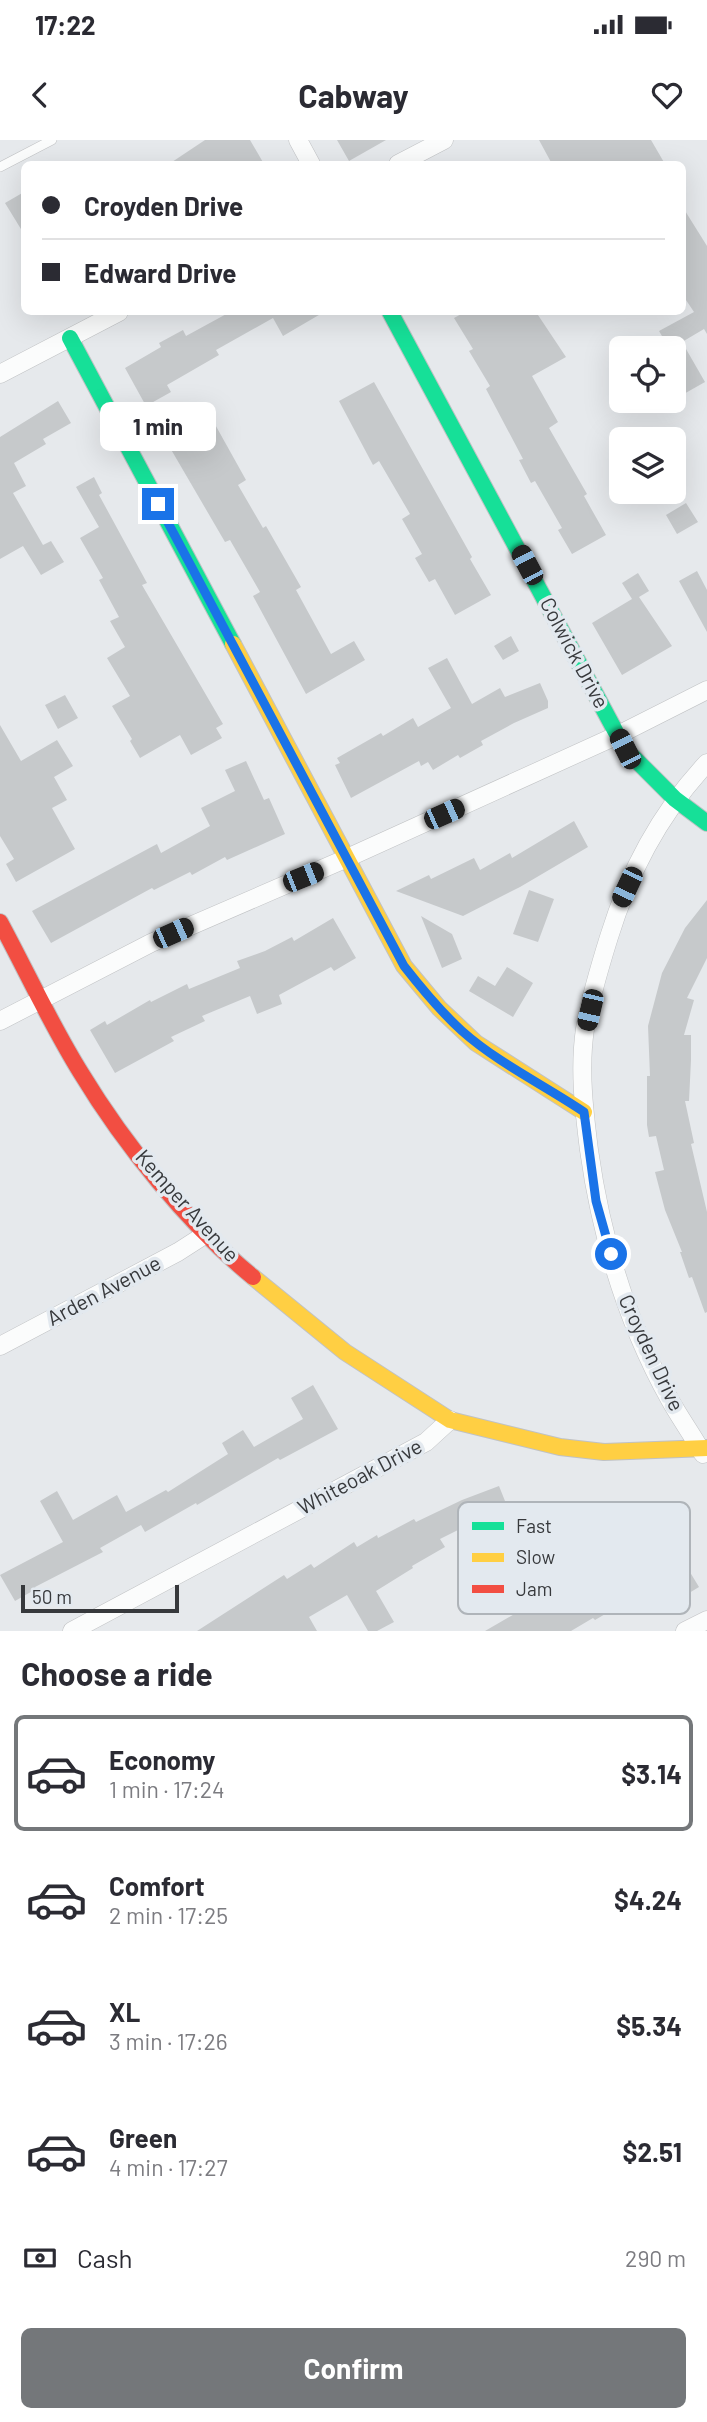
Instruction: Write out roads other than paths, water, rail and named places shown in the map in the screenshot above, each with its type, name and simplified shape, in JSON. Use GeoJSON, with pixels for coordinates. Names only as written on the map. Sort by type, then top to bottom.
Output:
{"type":"FeatureCollection","features":[{"type":"Feature","properties":{"kind":"street"},"geometry":{"type":"LineString","coordinates":[[298,140],[309,161]]}},
{"type":"Feature","properties":{"kind":"street"},"geometry":{"type":"LineString","coordinates":[[404,161],[444,140]]}},
{"type":"Feature","properties":{"kind":"street"},"geometry":{"type":"LineString","coordinates":[[0,374],[113,315]]}},
{"type":"Feature","properties":{"kind":"street","name":"Colwick Drive"},"geometry":{"type":"LineString","coordinates":[[392,315],[625,749],[675,799],[707,823]]}},
{"type":"Feature","properties":{"kind":"street"},"geometry":{"type":"LineString","coordinates":[[70,338],[391,947],[433,1003],[464,1032],[502,1060],[584,1112]]}},
{"type":"Feature","properties":{"kind":"street"},"geometry":{"type":"LineString","coordinates":[[0,1021],[151,943],[345,859],[618,735],[707,690]]}},
{"type":"Feature","properties":{"kind":"street","name":"Croyden Drive"},"geometry":{"type":"LineString","coordinates":[[705,1453],[669,1399],[618,1280],[596,1201],[584,1112],[582,1074],[585,1029],[598,971],[619,904],[655,830],[675,799],[707,764]]}},
{"type":"Feature","properties":{"kind":"street","name":"Kemper Avenue"},"geometry":{"type":"LineString","coordinates":[[0,922],[81,1073],[164,1187],[206,1234],[248,1273],[336,1345],[450,1420]]}},
{"type":"Feature","properties":{"kind":"street","name":"Arden Avenue"},"geometry":{"type":"LineString","coordinates":[[0,1346],[178,1252],[206,1234]]}},
{"type":"Feature","properties":{"kind":"street"},"geometry":{"type":"LineString","coordinates":[[450,1420],[560,1447],[604,1452],[693,1448],[705,1453]]}},
{"type":"Feature","properties":{"kind":"street","name":"Whiteoak Drive"},"geometry":{"type":"LineString","coordinates":[[72,1631],[426,1443],[450,1420]]}},
{"type":"Feature","properties":{"kind":"street"},"geometry":{"type":"LineString","coordinates":[[685,1631],[707,1619]]}},
{"type":"Feature","properties":{"kind":"lane"},"geometry":{"type":"LineString","coordinates":[[0,167],[52,140]]}}]}
